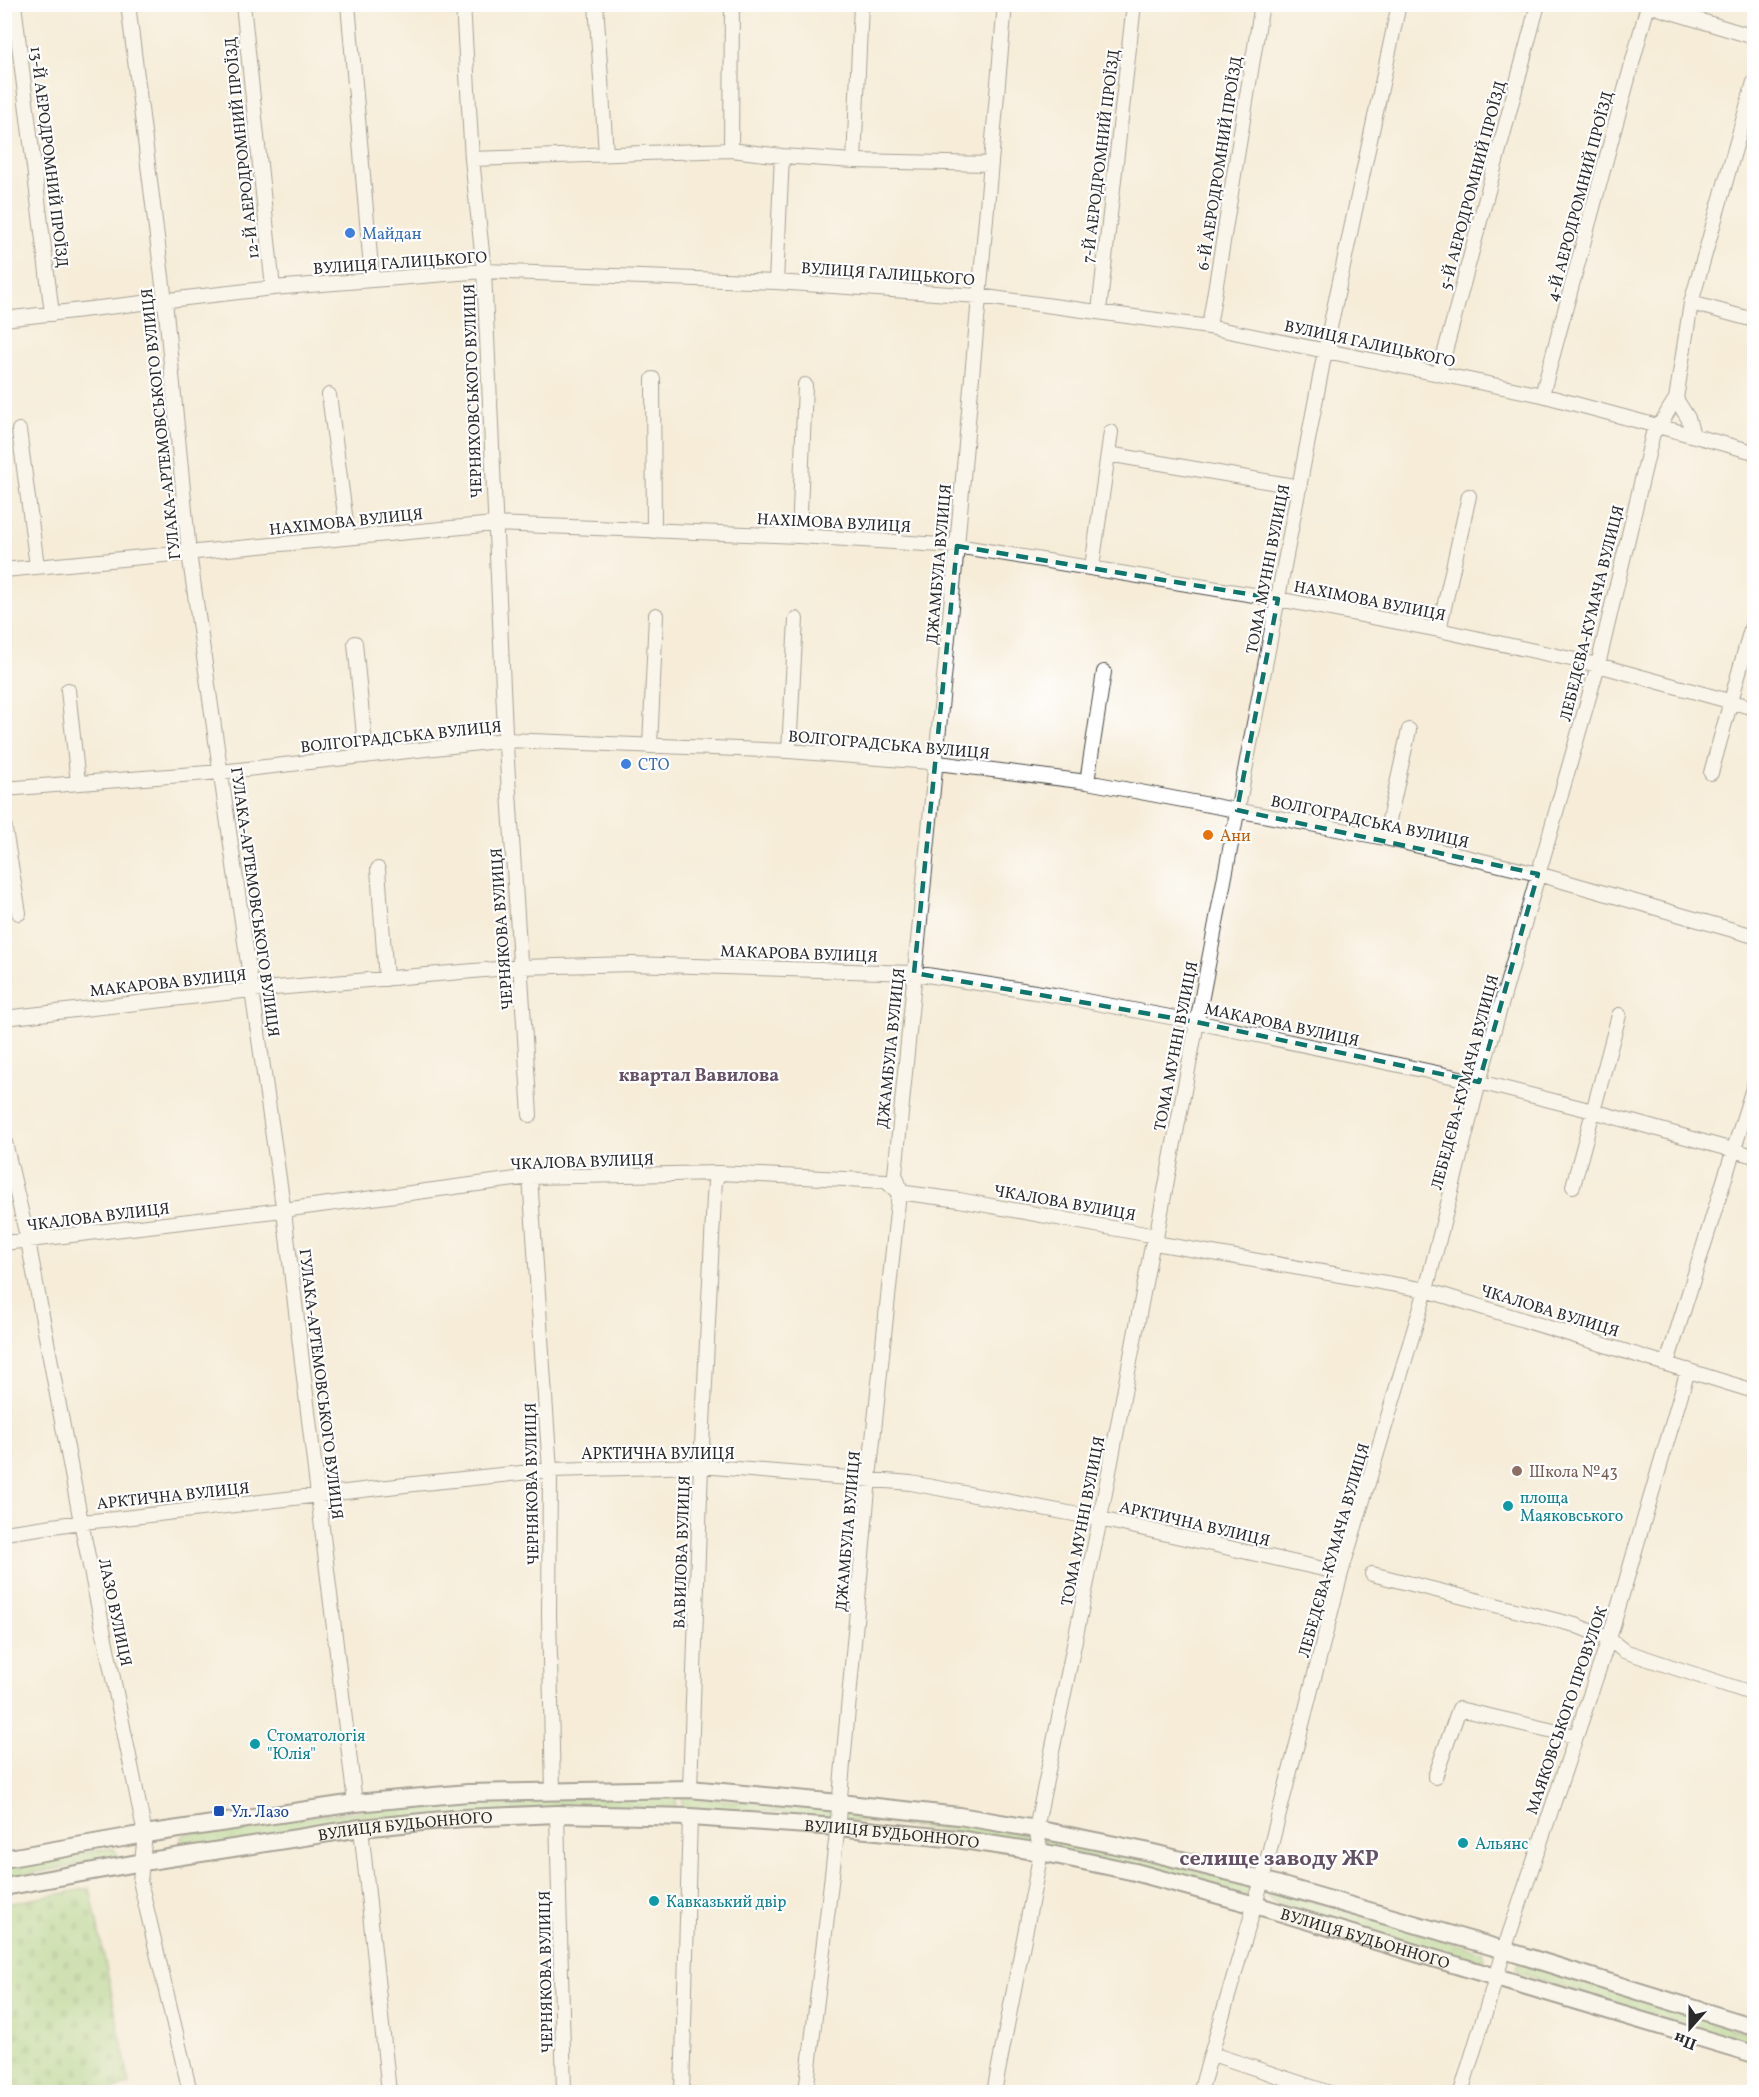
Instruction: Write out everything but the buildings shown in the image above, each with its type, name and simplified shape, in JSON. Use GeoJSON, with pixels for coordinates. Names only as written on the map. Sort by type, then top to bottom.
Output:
{"type":"FeatureCollection","features":[{"type":"Feature","properties":{"kind":"main road","name":"ВУЛИЦЯ БУДЬОННОГО"},"geometry":{"type":"LineString","coordinates":[[4,1859],[144,1834],[355,1803],[468,1793],[690,1789],[839,1803],[959,1816],[1145,1851],[1262,1880],[1504,1950],[1755,2027]]}},
{"type":"Feature","properties":{"kind":"main road","name":"ВУЛИЦЯ БУДЬОННОГО"},"geometry":{"type":"LineString","coordinates":[[4,1887],[143,1862],[361,1828],[463,1818],[557,1814],[690,1817],[837,1827],[957,1839],[1041,1852],[1135,1872],[1256,1905],[1755,2054]]}},
{"type":"Feature","properties":{"kind":"street","name":"13-Й АЕРОДРОМНИЙ ПРОЇЗД"},"geometry":{"type":"LineString","coordinates":[[14,4],[52,314]]}},
{"type":"Feature","properties":{"kind":"street","name":"ГУЛАКА-АРТЕМОВСЬКОГО ВУЛИЦЯ"},"geometry":{"type":"LineString","coordinates":[[128,4],[165,301],[189,553],[284,1210],[355,1803]]}},
{"type":"Feature","properties":{"kind":"street","name":"12-Й АЕРОДРОМНИЙ ПРОЇЗД"},"geometry":{"type":"LineString","coordinates":[[243,4],[273,288]]}},
{"type":"Feature","properties":{"kind":"street"},"geometry":{"type":"LineString","coordinates":[[348,4],[372,279]]}},
{"type":"Feature","properties":{"kind":"street","name":"ЧЕРНЯХОВСЬКОГО ВУЛИЦЯ"},"geometry":{"type":"LineString","coordinates":[[463,4],[472,159],[484,272],[494,524],[506,740]]}},
{"type":"Feature","properties":{"kind":"street"},"geometry":{"type":"LineString","coordinates":[[596,4],[606,154]]}},
{"type":"Feature","properties":{"kind":"street"},"geometry":{"type":"LineString","coordinates":[[731,150],[732,4]]}},
{"type":"Feature","properties":{"kind":"street"},"geometry":{"type":"LineString","coordinates":[[854,162],[861,4]]}},
{"type":"Feature","properties":{"kind":"street","name":"ДЖАМБУЛА ВУЛИЦЯ"},"geometry":{"type":"LineString","coordinates":[[806,2092],[837,1827],[899,1185],[895,1174],[957,546],[1005,4]]}},
{"type":"Feature","properties":{"kind":"street","name":"7-Й АЕРОДРОМНИЙ ПРОЇЗД"},"geometry":{"type":"LineString","coordinates":[[1099,311],[1134,4]]}},
{"type":"Feature","properties":{"kind":"street","name":"6-Й АЕРОДРОМНИЙ ПРОЇЗД"},"geometry":{"type":"LineString","coordinates":[[1209,327],[1262,4]]}},
{"type":"Feature","properties":{"kind":"street","name":"ТОМА МУННІ ВУЛИЦЯ"},"geometry":{"type":"LineString","coordinates":[[994,2092],[1041,1852],[1036,1829],[1100,1519],[1152,1246],[1156,1239],[1325,351],[1399,4]]}},
{"type":"Feature","properties":{"kind":"street","name":"5-Й АЕРОДРОМНИЙ ПРОЇЗД"},"geometry":{"type":"LineString","coordinates":[[1439,375],[1538,4]]}},
{"type":"Feature","properties":{"kind":"street"},"geometry":{"type":"LineString","coordinates":[[1646,5],[1755,36]]}},
{"type":"Feature","properties":{"kind":"street","name":"4-Й АЕРОДРОМНИЙ ПРОЇЗД"},"geometry":{"type":"LineString","coordinates":[[1542,395],[1646,5]]}},
{"type":"Feature","properties":{"kind":"street","name":"ЛЕБЕДЄВА-КУМАЧА ВУЛИЦЯ"},"geometry":{"type":"LineString","coordinates":[[1200,2092],[1256,1905],[1341,1573],[1426,1290],[1479,1083],[1598,665],[1653,433],[1661,425],[1666,411],[1676,399],[1691,303],[1755,82]]}},
{"type":"Feature","properties":{"kind":"street"},"geometry":{"type":"LineString","coordinates":[[472,159],[731,150],[854,162],[991,164]]}},
{"type":"Feature","properties":{"kind":"street"},"geometry":{"type":"LineString","coordinates":[[776,282],[782,156]]}},
{"type":"Feature","properties":{"kind":"street","name":"ВУЛИЦЯ ГАЛИЦЬКОГО"},"geometry":{"type":"LineString","coordinates":[[4,319],[273,288],[484,272],[776,282],[978,296],[1209,327],[1542,395],[1755,452]]}},
{"type":"Feature","properties":{"kind":"street"},"geometry":{"type":"LineString","coordinates":[[1691,303],[1755,320]]}},
{"type":"Feature","properties":{"kind":"street"},"geometry":{"type":"LineString","coordinates":[[653,379],[654,531]]}},
{"type":"Feature","properties":{"kind":"street"},"geometry":{"type":"LineString","coordinates":[[799,536],[806,385]]}},
{"type":"Feature","properties":{"kind":"street"},"geometry":{"type":"LineString","coordinates":[[329,394],[348,537]]}},
{"type":"Feature","properties":{"kind":"street"},"geometry":{"type":"LineString","coordinates":[[1676,399],[1688,418],[1693,435]]}},
{"type":"Feature","properties":{"kind":"street"},"geometry":{"type":"LineString","coordinates":[[19,430],[37,566]]}},
{"type":"Feature","properties":{"kind":"street"},"geometry":{"type":"LineString","coordinates":[[1092,567],[1111,432]]}},
{"type":"Feature","properties":{"kind":"street"},"geometry":{"type":"LineString","coordinates":[[1108,453],[1300,486]]}},
{"type":"Feature","properties":{"kind":"street"},"geometry":{"type":"LineString","coordinates":[[1439,630],[1469,496]]}},
{"type":"Feature","properties":{"kind":"street","name":"НАХІМОВА ВУЛИЦЯ"},"geometry":{"type":"LineString","coordinates":[[4,570],[494,524],[799,536],[957,546],[1278,599],[1439,630],[1598,665],[1755,708]]}},
{"type":"Feature","properties":{"kind":"street"},"geometry":{"type":"LineString","coordinates":[[650,746],[656,615]]}},
{"type":"Feature","properties":{"kind":"street"},"geometry":{"type":"LineString","coordinates":[[1711,773],[1755,618]]}},
{"type":"Feature","properties":{"kind":"street"},"geometry":{"type":"LineString","coordinates":[[789,751],[796,619]]}},
{"type":"Feature","properties":{"kind":"street"},"geometry":{"type":"LineString","coordinates":[[355,643],[366,756]]}},
{"type":"Feature","properties":{"kind":"street"},"geometry":{"type":"LineString","coordinates":[[1087,782],[1104,672]]}},
{"type":"Feature","properties":{"kind":"street"},"geometry":{"type":"LineString","coordinates":[[68,690],[78,783]]}},
{"type":"Feature","properties":{"kind":"street"},"geometry":{"type":"LineString","coordinates":[[1384,838],[1409,730]]}},
{"type":"Feature","properties":{"kind":"street","name":"ВОЛГОГРАДСЬКА ВУЛИЦЯ"},"geometry":{"type":"LineString","coordinates":[[4,789],[220,772],[506,740],[789,751],[935,762],[1087,782],[1384,838],[1538,874],[1755,936]]}},
{"type":"Feature","properties":{"kind":"street","name":"ЧЕРНЯКОВА ВУЛИЦЯ"},"geometry":{"type":"LineString","coordinates":[[506,740],[530,1115]]}},
{"type":"Feature","properties":{"kind":"street"},"geometry":{"type":"LineString","coordinates":[[4,824],[20,914]]}},
{"type":"Feature","properties":{"kind":"street"},"geometry":{"type":"LineString","coordinates":[[378,869],[386,979]]}},
{"type":"Feature","properties":{"kind":"street","name":"МАКАРОВА ВУЛИЦЯ"},"geometry":{"type":"LineString","coordinates":[[4,1018],[252,990],[520,967],[655,965],[914,973],[1054,995],[1196,1022],[1479,1083],[1593,1111],[1755,1156]]}},
{"type":"Feature","properties":{"kind":"street"},"geometry":{"type":"LineString","coordinates":[[1573,1186],[1619,1015]]}},
{"type":"Feature","properties":{"kind":"street"},"geometry":{"type":"LineString","coordinates":[[1667,1363],[1755,1086]]}},
{"type":"Feature","properties":{"kind":"street","name":"ЛАЗО ВУЛИЦЯ"},"geometry":{"type":"LineString","coordinates":[[4,1137],[28,1241],[81,1522],[144,1834],[140,1881],[190,2092]]}},
{"type":"Feature","properties":{"kind":"street","name":"ЧКАЛОВА ВУЛИЦЯ"},"geometry":{"type":"LineString","coordinates":[[4,1243],[284,1210],[530,1177],[719,1173],[886,1181],[898,1192],[959,1200],[1426,1290],[1755,1391]]}},
{"type":"Feature","properties":{"kind":"street","name":"ВАВИЛОВА ВУЛИЦЯ"},"geometry":{"type":"LineString","coordinates":[[690,1789],[701,1466],[715,1182],[719,1173]]}},
{"type":"Feature","properties":{"kind":"street","name":"ЧЕРНЯКОВА ВУЛИЦЯ"},"geometry":{"type":"LineString","coordinates":[[530,1177],[550,1470],[549,1615],[554,1791]]}},
{"type":"Feature","properties":{"kind":"street","name":"МАЯКОВСЬКОГО ПРОВУЛОК"},"geometry":{"type":"LineString","coordinates":[[1461,2092],[1504,1950],[1609,1640],[1688,1370]]}},
{"type":"Feature","properties":{"kind":"street","name":"АРКТИЧНА ВУЛИЦЯ"},"geometry":{"type":"LineString","coordinates":[[4,1533],[319,1494],[550,1470],[701,1466],[911,1483],[1100,1519],[1341,1573]]}},
{"type":"Feature","properties":{"kind":"street"},"geometry":{"type":"LineString","coordinates":[[1372,1574],[1575,1625],[1609,1640],[1624,1651],[1755,1694]]}},
{"type":"Feature","properties":{"kind":"street"},"geometry":{"type":"LineString","coordinates":[[1435,1777],[1459,1709],[1575,1736]]}},
{"type":"Feature","properties":{"kind":"street","name":"ЧЕРНЯКОВА ВУЛИЦЯ"},"geometry":{"type":"LineString","coordinates":[[557,1814],[564,2092]]}},
{"type":"Feature","properties":{"kind":"street"},"geometry":{"type":"LineString","coordinates":[[682,2092],[690,1817]]}},
{"type":"Feature","properties":{"kind":"street"},"geometry":{"type":"LineString","coordinates":[[361,1828],[388,2092]]}},
{"type":"Feature","properties":{"kind":"street"},"geometry":{"type":"LineString","coordinates":[[1212,2054],[1327,2092]]}},
{"type":"Feature","properties":{"kind":"highlighted area"},"geometry":{"type":"Polygon","coordinates":[[[957,546],[1278,599],[1237,810],[1538,874],[1479,1082],[1196,1022],[914,973],[957,546]]]}},
{"type":"Feature","properties":{"kind":"green space"},"geometry":{"type":"Polygon","coordinates":[[[676,1797],[676,1808],[608,1807],[189,1847],[181,1842],[185,1834],[285,1819],[460,1799],[676,1797]]]}},
{"type":"Feature","properties":{"kind":"green space"},"geometry":{"type":"Polygon","coordinates":[[[682,1797],[835,1808],[834,1818],[776,1812],[682,1808],[682,1797]]]}},
{"type":"Feature","properties":{"kind":"green space"},"geometry":{"type":"Polygon","coordinates":[[[842,1808],[961,1822],[1032,1835],[1033,1846],[959,1832],[841,1819],[842,1808]]]}},
{"type":"Feature","properties":{"kind":"green space"},"geometry":{"type":"Polygon","coordinates":[[[1042,1837],[1130,1854],[1251,1884],[1254,1887],[1250,1894],[1244,1896],[1046,1847],[1042,1837]]]}},
{"type":"Feature","properties":{"kind":"green space"},"geometry":{"type":"Polygon","coordinates":[[[112,1848],[117,1855],[113,1859],[5,1878],[5,1867],[112,1848]]]}},
{"type":"Feature","properties":{"kind":"green space"},"geometry":{"type":"Polygon","coordinates":[[[90,1888],[130,2084],[105,2092],[5,2092],[5,1904],[90,1888]]]}},
{"type":"Feature","properties":{"kind":"green space"},"geometry":{"type":"Polygon","coordinates":[[[1273,1890],[1482,1951],[1484,1959],[1482,1962],[1475,1962],[1271,1901],[1267,1895],[1273,1890]]]}},
{"type":"Feature","properties":{"kind":"green space"},"geometry":{"type":"Polygon","coordinates":[[[1522,1962],[1754,2035],[1754,2047],[1518,1973],[1516,1967],[1522,1962]]]}},
{"type":"Feature","properties":{"kind":"place","name":"Майдан"},"geometry":{"type":"Point","coordinates":[350,233]}},
{"type":"Feature","properties":{"kind":"place","name":"СТО"},"geometry":{"type":"Point","coordinates":[626,764]}},
{"type":"Feature","properties":{"kind":"place","name":"Ани"},"geometry":{"type":"Point","coordinates":[1208,835]}},
{"type":"Feature","properties":{"kind":"place","name":"Школа №43"},"geometry":{"type":"Point","coordinates":[1517,1471]}},
{"type":"Feature","properties":{"kind":"place","name":"площа Маяковського"},"geometry":{"type":"Point","coordinates":[1508,1506]}},
{"type":"Feature","properties":{"kind":"place","name":"Стоматологія \"Юлія\""},"geometry":{"type":"Point","coordinates":[255,1744]}},
{"type":"Feature","properties":{"kind":"place","name":"Ул. Лазо"},"geometry":{"type":"Point","coordinates":[219,1811]}},
{"type":"Feature","properties":{"kind":"place","name":"Альянс"},"geometry":{"type":"Point","coordinates":[1463,1843]}},
{"type":"Feature","properties":{"kind":"place","name":"Кавказький двір"},"geometry":{"type":"Point","coordinates":[654,1901]}},
{"type":"Feature","properties":{"kind":"district","name":"квартал Вавилова"},"geometry":{"type":"Point","coordinates":[699,1075]}},
{"type":"Feature","properties":{"kind":"district","name":"селище заводу ЖР"},"geometry":{"type":"Point","coordinates":[1279,1857]}}]}
